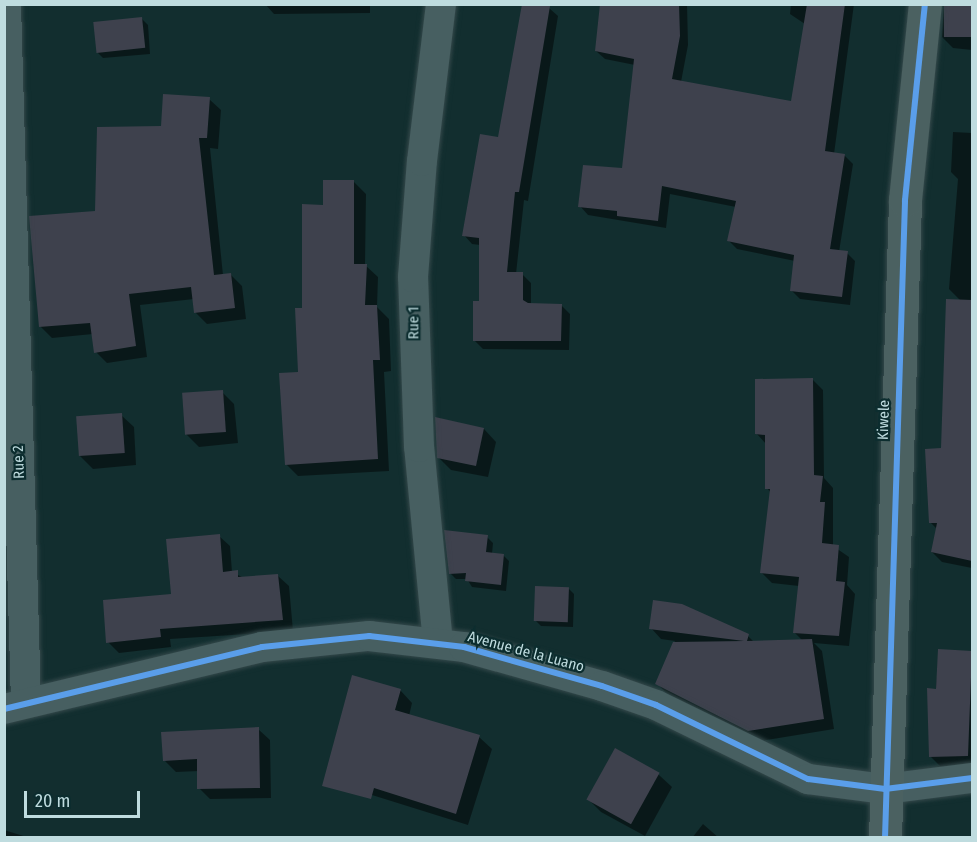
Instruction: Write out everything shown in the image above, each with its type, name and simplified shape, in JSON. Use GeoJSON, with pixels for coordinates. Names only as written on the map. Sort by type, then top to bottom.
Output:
{"type":"FeatureCollection","features":[{"type":"Feature","properties":{"kind":"street","name":"Rue 2"},"geometry":{"type":"LineString","coordinates":[[6,4],[15,706]]}},
{"type":"Feature","properties":{"kind":"street","name":"Rue 1"},"geometry":{"type":"LineString","coordinates":[[438,642],[418,447],[413,277],[422,161],[441,4]]}},
{"type":"Feature","properties":{"kind":"street","name":"Kiwele"},"geometry":{"type":"LineString","coordinates":[[885,837],[905,200],[925,4]]}},
{"type":"Feature","properties":{"kind":"street","name":"Avenue de la Luano"},"geometry":{"type":"LineString","coordinates":[[15,706],[262,647],[369,636],[438,642],[549,670],[656,705],[808,778],[885,789],[972,778]]}},
{"type":"Feature","properties":{"kind":"building"},"geometry":{"type":"Polygon","coordinates":[[[522,4],[550,6],[519,192],[515,192],[507,272],[523,272],[523,300],[528,303],[562,304],[561,341],[473,341],[473,301],[479,301],[479,238],[462,236],[480,134],[498,137],[522,4]]]}},
{"type":"Feature","properties":{"kind":"building"},"geometry":{"type":"Polygon","coordinates":[[[600,4],[679,4],[680,36],[672,79],[791,101],[807,4],[845,4],[825,151],[845,154],[830,249],[848,251],[842,297],[790,291],[794,255],[727,241],[736,201],[662,186],[658,221],[617,216],[617,211],[578,207],[583,165],[622,168],[634,59],[595,51],[600,4]]]}},
{"type":"Feature","properties":{"kind":"building"},"geometry":{"type":"Polygon","coordinates":[[[944,4],[972,4],[972,37],[944,37],[944,4]]]}},
{"type":"Feature","properties":{"kind":"building"},"geometry":{"type":"Polygon","coordinates":[[[142,17],[145,48],[97,53],[93,22],[142,17]]]}},
{"type":"Feature","properties":{"kind":"building"},"geometry":{"type":"Polygon","coordinates":[[[163,94],[210,97],[207,138],[199,138],[214,275],[231,273],[235,308],[194,313],[191,287],[129,294],[136,346],[94,353],[90,323],[39,327],[29,216],[95,211],[97,127],[161,126],[163,94]]]}},
{"type":"Feature","properties":{"kind":"building"},"geometry":{"type":"Polygon","coordinates":[[[323,180],[354,180],[354,264],[367,264],[365,305],[377,305],[380,360],[373,360],[378,459],[285,465],[279,373],[298,372],[295,308],[302,308],[302,204],[323,205],[323,180]]]}},
{"type":"Feature","properties":{"kind":"building"},"geometry":{"type":"Polygon","coordinates":[[[946,299],[972,300],[972,561],[931,552],[937,523],[929,523],[925,449],[941,448],[946,299]]]}},
{"type":"Feature","properties":{"kind":"building"},"geometry":{"type":"Polygon","coordinates":[[[813,378],[814,475],[823,476],[820,502],[825,502],[822,543],[839,545],[836,581],[845,582],[839,636],[793,633],[799,577],[760,573],[770,489],[765,489],[765,435],[755,434],[755,379],[813,378]]]}},
{"type":"Feature","properties":{"kind":"building"},"geometry":{"type":"Polygon","coordinates":[[[223,390],[226,432],[185,435],[182,393],[223,390]]]}},
{"type":"Feature","properties":{"kind":"building"},"geometry":{"type":"Polygon","coordinates":[[[122,413],[125,453],[79,456],[76,416],[122,413]]]}},
{"type":"Feature","properties":{"kind":"building"},"geometry":{"type":"Polygon","coordinates":[[[435,417],[484,428],[476,466],[437,458],[435,417]]]}},
{"type":"Feature","properties":{"kind":"building"},"geometry":{"type":"Polygon","coordinates":[[[444,530],[488,535],[486,552],[504,554],[501,585],[465,581],[466,573],[449,574],[444,530]]]}},
{"type":"Feature","properties":{"kind":"building"},"geometry":{"type":"Polygon","coordinates":[[[220,534],[223,572],[238,570],[238,577],[278,574],[283,620],[160,629],[161,637],[106,643],[103,600],[171,594],[166,539],[220,534]]]}},
{"type":"Feature","properties":{"kind":"building"},"geometry":{"type":"Polygon","coordinates":[[[535,586],[569,587],[568,622],[534,621],[535,586]]]}},
{"type":"Feature","properties":{"kind":"building"},"geometry":{"type":"Polygon","coordinates":[[[653,600],[682,604],[749,634],[747,641],[812,639],[824,719],[748,731],[655,684],[673,642],[744,641],[649,629],[653,600]]]}},
{"type":"Feature","properties":{"kind":"building"},"geometry":{"type":"Polygon","coordinates":[[[938,649],[972,651],[968,756],[929,757],[927,688],[936,689],[938,649]]]}},
{"type":"Feature","properties":{"kind":"building"},"geometry":{"type":"Polygon","coordinates":[[[352,675],[401,689],[395,710],[480,735],[456,814],[374,788],[371,799],[322,786],[352,675]]]}},
{"type":"Feature","properties":{"kind":"building"},"geometry":{"type":"Polygon","coordinates":[[[259,727],[260,788],[197,789],[197,759],[163,761],[161,732],[259,727]]]}},
{"type":"Feature","properties":{"kind":"building"},"geometry":{"type":"Polygon","coordinates":[[[615,748],[660,773],[631,824],[586,800],[615,748]]]}},
{"type":"Feature","properties":{"kind":"cycle path"},"geometry":{"type":"LineString","coordinates":[[885,838],[905,200],[925,4]]}},
{"type":"Feature","properties":{"kind":"cycle path"},"geometry":{"type":"LineString","coordinates":[[4,709],[262,647],[369,636],[464,647],[602,686],[656,705],[808,779],[885,789],[972,778]]}}]}
